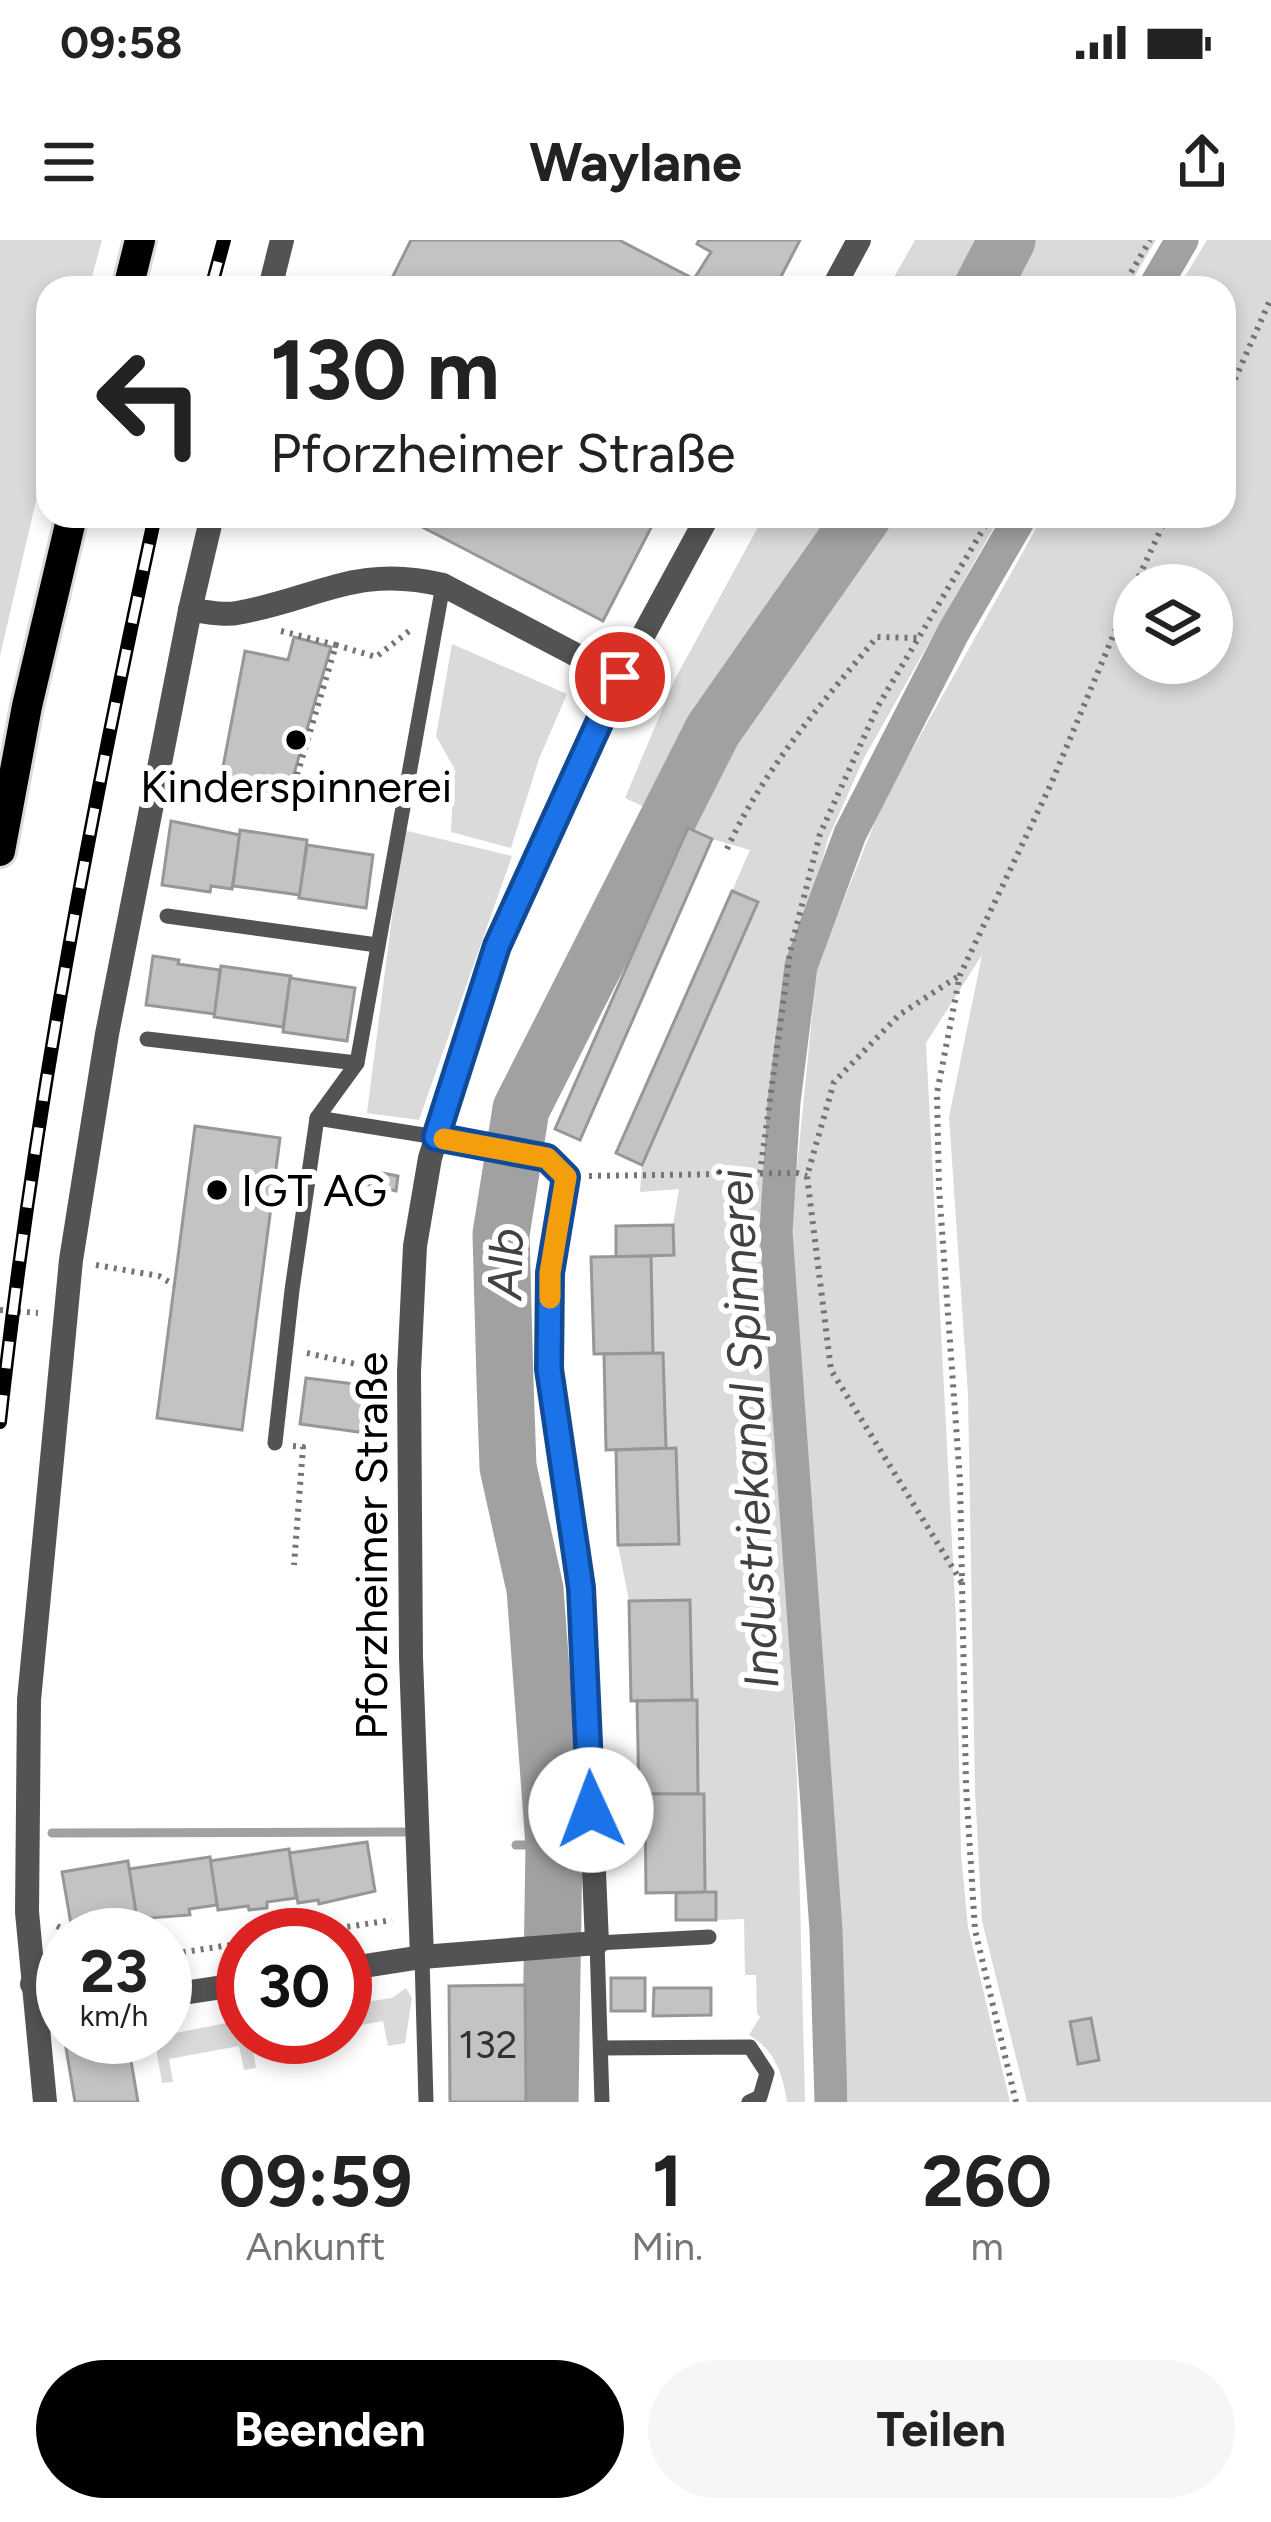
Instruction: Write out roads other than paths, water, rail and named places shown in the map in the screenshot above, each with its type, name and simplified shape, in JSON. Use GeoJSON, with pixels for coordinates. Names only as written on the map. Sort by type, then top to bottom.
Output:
{"type":"FeatureCollection","features":[{"type":"Feature","properties":{"kind":"main road"},"geometry":{"type":"LineString","coordinates":[[131,276],[140,240]]}},
{"type":"Feature","properties":{"kind":"main road"},"geometry":{"type":"LineString","coordinates":[[0,851],[27,706],[69,528]]}},
{"type":"Feature","properties":{"kind":"street"},"geometry":{"type":"LineString","coordinates":[[273,276],[282,240]]}},
{"type":"Feature","properties":{"kind":"street"},"geometry":{"type":"LineString","coordinates":[[840,276],[859,240]]}},
{"type":"Feature","properties":{"kind":"street"},"geometry":{"type":"LineString","coordinates":[[45,2102],[32,1984],[27,1865],[29,1700],[71,1260],[106,1034],[209,528]]}},
{"type":"Feature","properties":{"kind":"street","name":"Pforzheimer Straße"},"geometry":{"type":"LineString","coordinates":[[422,1957],[411,1658],[409,1372],[415,1246],[436,1137],[497,946],[620,677],[701,528]]}},
{"type":"Feature","properties":{"kind":"street"},"geometry":{"type":"LineString","coordinates":[[190,610],[233,614],[357,579],[415,578],[443,585],[620,677]]}},
{"type":"Feature","properties":{"kind":"street"},"geometry":{"type":"LineString","coordinates":[[372,1965],[585,1943],[581,1588],[549,1369],[550,1273],[566,1177],[547,1158],[436,1137]]}},
{"type":"Feature","properties":{"kind":"street"},"geometry":{"type":"LineString","coordinates":[[32,1984],[36,1984]]}},
{"type":"Feature","properties":{"kind":"lane","name":"Pforzheimer Straße"},"geometry":{"type":"LineString","coordinates":[[275,1443],[317,1118],[357,1063],[443,585]]}},
{"type":"Feature","properties":{"kind":"lane"},"geometry":{"type":"LineString","coordinates":[[167,916],[377,945]]}},
{"type":"Feature","properties":{"kind":"lane"},"geometry":{"type":"LineString","coordinates":[[147,1040],[357,1063]]}},
{"type":"Feature","properties":{"kind":"lane"},"geometry":{"type":"LineString","coordinates":[[317,1118],[436,1137]]}},
{"type":"Feature","properties":{"kind":"lane"},"geometry":{"type":"LineString","coordinates":[[602,2102],[601,2048],[585,1943],[709,1937]]}},
{"type":"Feature","properties":{"kind":"lane"},"geometry":{"type":"LineString","coordinates":[[422,1957],[426,2102]]}},
{"type":"Feature","properties":{"kind":"lane"},"geometry":{"type":"LineString","coordinates":[[601,2048],[750,2047],[766,2073],[760,2097],[748,2102]]}},
{"type":"Feature","properties":{"kind":"waterway","name":"Alb"},"geometry":{"type":"LineString","coordinates":[[988,276],[1007,240]]}},
{"type":"Feature","properties":{"kind":"waterway","name":"Industriekanal Spinnerei"},"geometry":{"type":"LineString","coordinates":[[1161,276],[1182,240]]}},
{"type":"Feature","properties":{"kind":"waterway","name":"Alb"},"geometry":{"type":"LineString","coordinates":[[550,2102],[554,1845],[535,1589],[508,1467],[505,1381],[501,1234],[521,1109],[713,730],[855,528]]}},
{"type":"Feature","properties":{"kind":"waterway","name":"Industriekanal Spinnerei"},"geometry":{"type":"LineString","coordinates":[[831,2102],[826,1930],[776,1232],[784,1102],[801,966],[850,834],[953,633],[1014,528]]}},
{"type":"Feature","properties":{"kind":"waterway"},"geometry":{"type":"LineString","coordinates":[[52,1833],[408,1832]]}},
{"type":"Feature","properties":{"kind":"waterway"},"geometry":{"type":"LineString","coordinates":[[516,1845],[554,1845]]}},
{"type":"Feature","properties":{"kind":"railway"},"geometry":{"type":"LineString","coordinates":[[214,276],[224,240]]}},
{"type":"Feature","properties":{"kind":"railway"},"geometry":{"type":"LineString","coordinates":[[0,1422],[29,1194],[66,967],[152,528]]}},
{"type":"Feature","properties":{"kind":"place","name":"Kinderspinnerei"},"geometry":{"type":"Point","coordinates":[296,740]}},
{"type":"Feature","properties":{"kind":"place","name":"IGT AG"},"geometry":{"type":"Point","coordinates":[217,1190]}}]}
